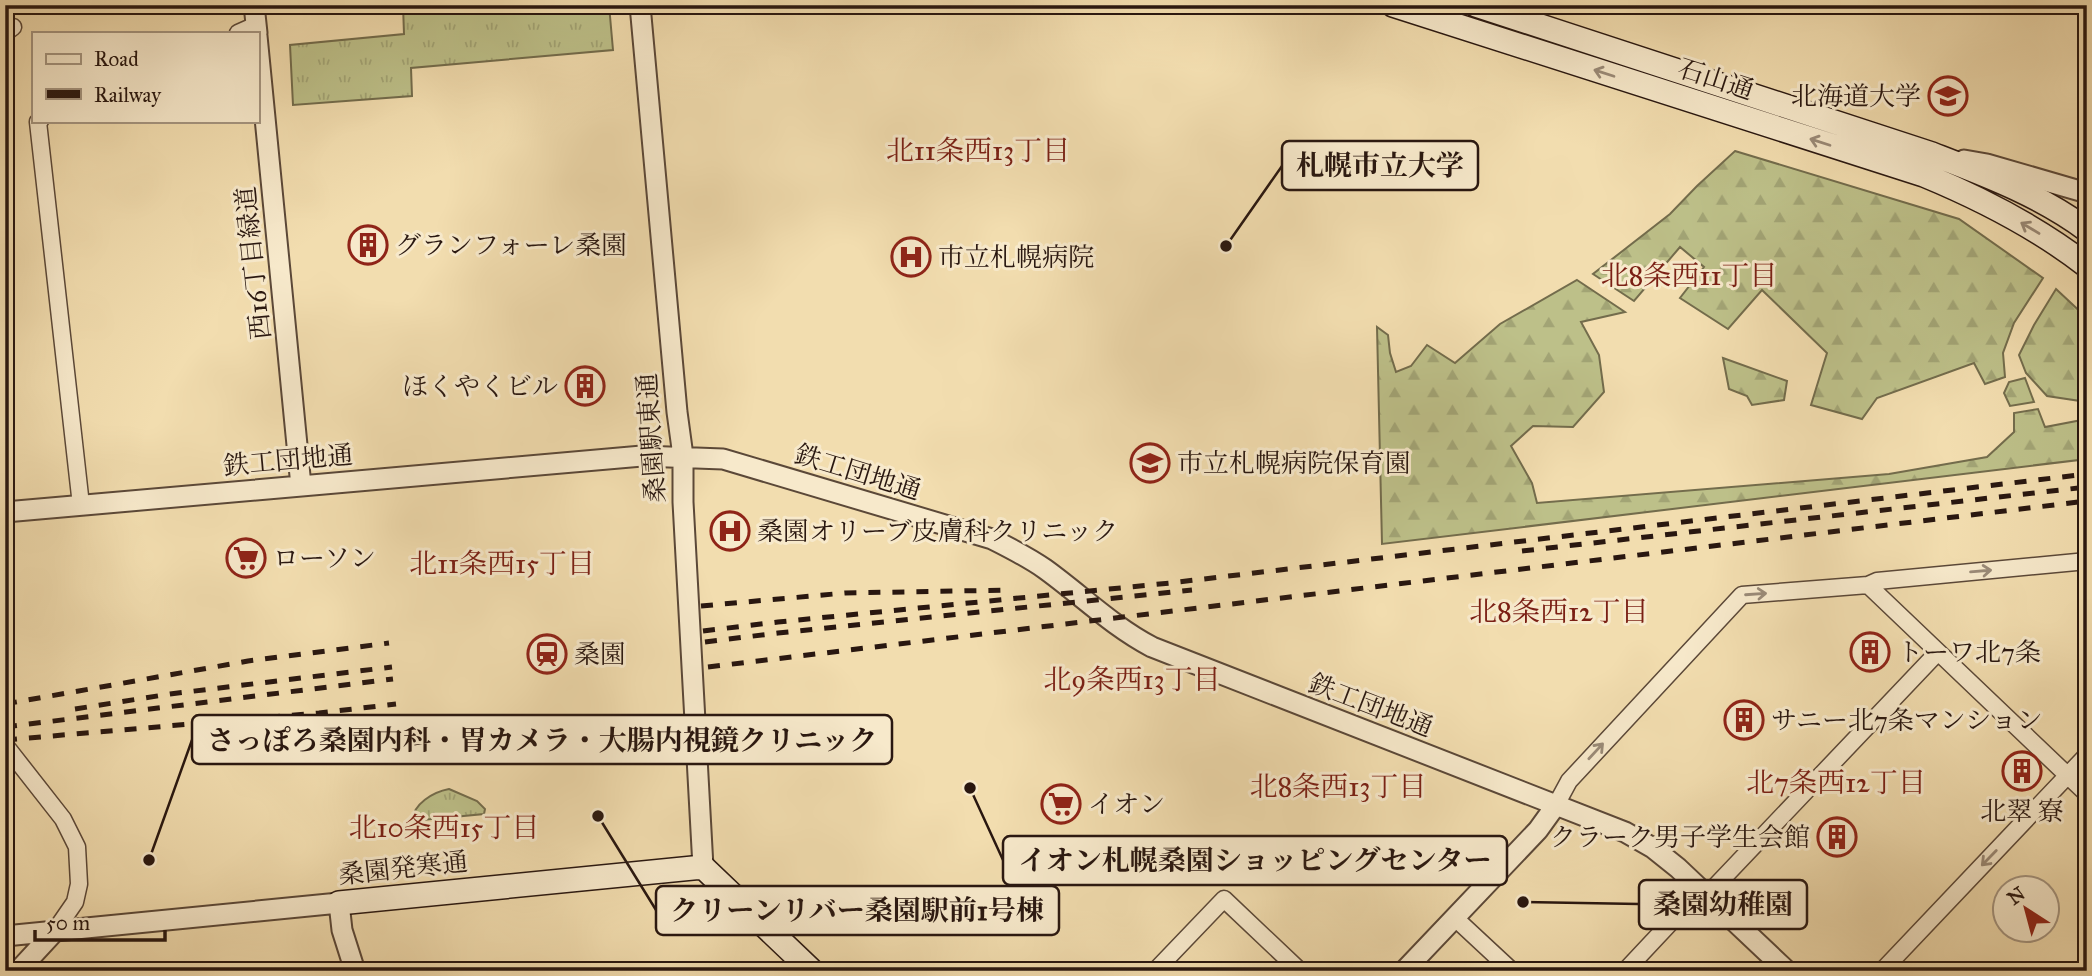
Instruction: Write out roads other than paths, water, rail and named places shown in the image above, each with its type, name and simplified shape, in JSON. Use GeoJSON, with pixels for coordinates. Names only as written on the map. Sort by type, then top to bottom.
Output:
{"type":"FeatureCollection","features":[{"type":"Feature","properties":{"kind":"main road","name":"石山通"},"geometry":{"type":"LineString","coordinates":[[1393,5],[1924,175],[1996,208],[2065,248],[2087,266]]}},
{"type":"Feature","properties":{"kind":"main road","name":"石山通"},"geometry":{"type":"LineString","coordinates":[[1476,5],[1932,154],[2040,199],[2087,230]]}},
{"type":"Feature","properties":{"kind":"main road","name":"桑園発寒通"},"geometry":{"type":"LineString","coordinates":[[339,903],[703,867]]}},
{"type":"Feature","properties":{"kind":"main road"},"geometry":{"type":"LineString","coordinates":[[703,867],[812,971]]}},
{"type":"Feature","properties":{"kind":"street","name":"西16丁目緑道"},"geometry":{"type":"LineString","coordinates":[[252,32],[254,5]]}},
{"type":"Feature","properties":{"kind":"street","name":"桑園駅東通"},"geometry":{"type":"LineString","coordinates":[[639,5],[675,399],[683,456],[683,502],[703,867]]}},
{"type":"Feature","properties":{"kind":"street","name":"西16丁目緑道"},"geometry":{"type":"LineString","coordinates":[[259,97],[301,485]]}},
{"type":"Feature","properties":{"kind":"street"},"geometry":{"type":"LineString","coordinates":[[37,122],[81,505]]}},
{"type":"Feature","properties":{"kind":"street"},"geometry":{"type":"LineString","coordinates":[[1932,154],[1987,164],[2087,193]]}},
{"type":"Feature","properties":{"kind":"street","name":"鉄工団地通"},"geometry":{"type":"LineString","coordinates":[[5,512],[642,456],[723,459],[992,540],[1020,552],[1127,634],[1152,647],[1625,832],[1653,848],[1787,971]]}},
{"type":"Feature","properties":{"kind":"street"},"geometry":{"type":"LineString","coordinates":[[1404,971],[1538,830],[1569,781],[1742,595],[1868,585],[1877,581],[2087,561]]}},
{"type":"Feature","properties":{"kind":"street"},"geometry":{"type":"LineString","coordinates":[[1868,585],[2087,794]]}},
{"type":"Feature","properties":{"kind":"street"},"geometry":{"type":"LineString","coordinates":[[1625,971],[1938,652]]}},
{"type":"Feature","properties":{"kind":"street"},"geometry":{"type":"LineString","coordinates":[[5,745],[63,819],[77,846],[79,884],[75,902],[55,931],[18,971]]}},
{"type":"Feature","properties":{"kind":"street"},"geometry":{"type":"LineString","coordinates":[[1882,971],[2087,755]]}},
{"type":"Feature","properties":{"kind":"street"},"geometry":{"type":"LineString","coordinates":[[1155,971],[1224,899],[1300,971]]}},
{"type":"Feature","properties":{"kind":"street"},"geometry":{"type":"LineString","coordinates":[[339,903],[342,930],[355,971]]}},
{"type":"Feature","properties":{"kind":"street","name":"桑園発寒通"},"geometry":{"type":"LineString","coordinates":[[5,936],[339,903]]}},
{"type":"Feature","properties":{"kind":"street"},"geometry":{"type":"LineString","coordinates":[[1455,918],[1512,971]]}},
{"type":"Feature","properties":{"kind":"railway"},"geometry":{"type":"LineString","coordinates":[[703,631],[1170,583],[2087,474]]}},
{"type":"Feature","properties":{"kind":"railway"},"geometry":{"type":"LineString","coordinates":[[1522,551],[2087,487]]}},
{"type":"Feature","properties":{"kind":"railway"},"geometry":{"type":"LineString","coordinates":[[708,667],[2087,501]]}},
{"type":"Feature","properties":{"kind":"railway"},"geometry":{"type":"LineString","coordinates":[[701,606],[845,593],[1012,590]]}},
{"type":"Feature","properties":{"kind":"railway"},"geometry":{"type":"LineString","coordinates":[[705,642],[1192,590]]}},
{"type":"Feature","properties":{"kind":"railway"},"geometry":{"type":"LineString","coordinates":[[5,704],[248,661],[389,643]]}},
{"type":"Feature","properties":{"kind":"railway"},"geometry":{"type":"LineString","coordinates":[[75,709],[170,694],[392,667]]}},
{"type":"Feature","properties":{"kind":"railway"},"geometry":{"type":"LineString","coordinates":[[5,727],[393,679]]}},
{"type":"Feature","properties":{"kind":"railway"},"geometry":{"type":"LineString","coordinates":[[5,740],[396,704]]}},
{"type":"Feature","properties":{"kind":"place","name":"北海道大学"},"geometry":{"type":"Point","coordinates":[1948,96]}},
{"type":"Feature","properties":{"kind":"place","name":"グランフォーレ桑園"},"geometry":{"type":"Point","coordinates":[368,245]}},
{"type":"Feature","properties":{"kind":"place","name":"札幌市立大学"},"geometry":{"type":"Point","coordinates":[1226,246]}},
{"type":"Feature","properties":{"kind":"place","name":"市立札幌病院"},"geometry":{"type":"Point","coordinates":[911,257]}},
{"type":"Feature","properties":{"kind":"place","name":"ほくやくビル"},"geometry":{"type":"Point","coordinates":[585,386]}},
{"type":"Feature","properties":{"kind":"place","name":"市立札幌病院保育園"},"geometry":{"type":"Point","coordinates":[1150,463]}},
{"type":"Feature","properties":{"kind":"place","name":"桑園オリーブ皮膚科クリニック"},"geometry":{"type":"Point","coordinates":[730,531]}},
{"type":"Feature","properties":{"kind":"place","name":"ローソン"},"geometry":{"type":"Point","coordinates":[246,558]}},
{"type":"Feature","properties":{"kind":"place","name":"トーワ北7条"},"geometry":{"type":"Point","coordinates":[1870,652]}},
{"type":"Feature","properties":{"kind":"place","name":"桑園"},"geometry":{"type":"Point","coordinates":[547,654]}},
{"type":"Feature","properties":{"kind":"place","name":"サニー北7条マンション"},"geometry":{"type":"Point","coordinates":[1744,720]}},
{"type":"Feature","properties":{"kind":"place","name":"北翠 寮"},"geometry":{"type":"Point","coordinates":[2022,771]}},
{"type":"Feature","properties":{"kind":"place","name":"イオン札幌桑園ショッピングセンター"},"geometry":{"type":"Point","coordinates":[970,788]}},
{"type":"Feature","properties":{"kind":"place","name":"イオン"},"geometry":{"type":"Point","coordinates":[1061,804]}},
{"type":"Feature","properties":{"kind":"place","name":"クリーンリバー桑園駅前1号棟"},"geometry":{"type":"Point","coordinates":[598,816]}},
{"type":"Feature","properties":{"kind":"place","name":"クラーク男子学生会館"},"geometry":{"type":"Point","coordinates":[1837,837]}},
{"type":"Feature","properties":{"kind":"place","name":"さっぽろ桑園内科・胃カメラ・大腸内視鏡クリニック"},"geometry":{"type":"Point","coordinates":[149,860]}},
{"type":"Feature","properties":{"kind":"place","name":"桑園幼稚園"},"geometry":{"type":"Point","coordinates":[1523,902]}},
{"type":"Feature","properties":{"kind":"district","name":"北11条西13丁目"},"geometry":{"type":"Point","coordinates":[978,150]}},
{"type":"Feature","properties":{"kind":"district","name":"北8条西11丁目"},"geometry":{"type":"Point","coordinates":[1689,275]}},
{"type":"Feature","properties":{"kind":"district","name":"北11条西15丁目"},"geometry":{"type":"Point","coordinates":[502,563]}},
{"type":"Feature","properties":{"kind":"district","name":"北8条西12丁目"},"geometry":{"type":"Point","coordinates":[1559,611]}},
{"type":"Feature","properties":{"kind":"district","name":"北9条西13丁目"},"geometry":{"type":"Point","coordinates":[1132,679]}},
{"type":"Feature","properties":{"kind":"district","name":"北7条西12丁目"},"geometry":{"type":"Point","coordinates":[1836,782]}},
{"type":"Feature","properties":{"kind":"district","name":"北8条西13丁目"},"geometry":{"type":"Point","coordinates":[1338,786]}},
{"type":"Feature","properties":{"kind":"district","name":"北10条西15丁目"},"geometry":{"type":"Point","coordinates":[444,827]}}]}
